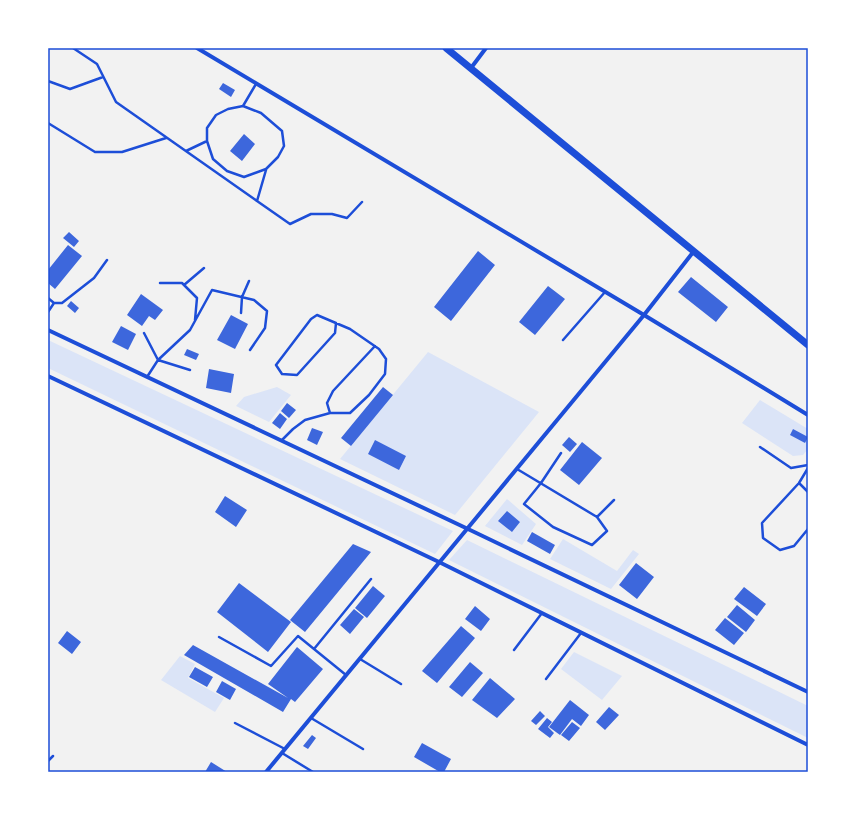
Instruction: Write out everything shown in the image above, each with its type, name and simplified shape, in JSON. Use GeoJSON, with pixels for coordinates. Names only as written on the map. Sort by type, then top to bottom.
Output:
{"type":"FeatureCollection","features":[{"type":"Feature","properties":{"kind":"street"},"geometry":{"type":"LineString","coordinates":[[197,48],[644,315],[808,415]]}},
{"type":"Feature","properties":{"kind":"street"},"geometry":{"type":"LineString","coordinates":[[446,48],[808,345]]}},
{"type":"Feature","properties":{"kind":"street"},"geometry":{"type":"LineString","coordinates":[[470,68],[486,48]]}},
{"type":"Feature","properties":{"kind":"street"},"geometry":{"type":"LineString","coordinates":[[266,772],[644,315],[694,251]]}},
{"type":"Feature","properties":{"kind":"street"},"geometry":{"type":"LineString","coordinates":[[48,330],[808,692]]}},
{"type":"Feature","properties":{"kind":"street"},"geometry":{"type":"LineString","coordinates":[[48,376],[439,562],[808,744]]}},
{"type":"Feature","properties":{"kind":"lane"},"geometry":{"type":"LineString","coordinates":[[73,48],[96,64],[116,102],[290,224],[311,214],[332,214],[347,218],[362,202]]}},
{"type":"Feature","properties":{"kind":"lane"},"geometry":{"type":"LineString","coordinates":[[48,81],[70,89],[103,77]]}},
{"type":"Feature","properties":{"kind":"lane"},"geometry":{"type":"LineString","coordinates":[[243,106],[256,84]]}},
{"type":"Feature","properties":{"kind":"lane"},"geometry":{"type":"LineString","coordinates":[[243,106],[261,113],[282,131],[284,146],[278,157],[266,169],[244,177],[227,171],[213,158],[207,141],[207,128],[216,115],[228,109],[243,106]]}},
{"type":"Feature","properties":{"kind":"lane"},"geometry":{"type":"LineString","coordinates":[[48,123],[95,152],[122,152],[167,138]]}},
{"type":"Feature","properties":{"kind":"lane"},"geometry":{"type":"LineString","coordinates":[[186,151],[207,141]]}},
{"type":"Feature","properties":{"kind":"lane"},"geometry":{"type":"LineString","coordinates":[[257,201],[266,169]]}},
{"type":"Feature","properties":{"kind":"lane"},"geometry":{"type":"LineString","coordinates":[[48,298],[54,303],[62,303],[94,278],[107,260]]}},
{"type":"Feature","properties":{"kind":"lane"},"geometry":{"type":"LineString","coordinates":[[184,285],[204,268]]}},
{"type":"Feature","properties":{"kind":"lane"},"geometry":{"type":"LineString","coordinates":[[240,313],[242,297],[250,281]]}},
{"type":"Feature","properties":{"kind":"lane"},"geometry":{"type":"LineString","coordinates":[[160,283],[182,283],[197,298],[194,323]]}},
{"type":"Feature","properties":{"kind":"lane"},"geometry":{"type":"LineString","coordinates":[[146,377],[158,360],[190,330],[212,290],[254,300],[267,311],[265,328],[250,350]]}},
{"type":"Feature","properties":{"kind":"lane"},"geometry":{"type":"LineString","coordinates":[[563,340],[605,292]]}},
{"type":"Feature","properties":{"kind":"lane"},"geometry":{"type":"LineString","coordinates":[[48,312],[54,303]]}},
{"type":"Feature","properties":{"kind":"lane"},"geometry":{"type":"LineString","coordinates":[[282,441],[293,429],[305,420],[330,413],[350,413],[369,395],[385,374],[386,359],[379,349],[350,329],[336,323],[317,315],[311,319],[276,365],[282,374],[297,375],[335,333],[336,323]]}},
{"type":"Feature","properties":{"kind":"lane"},"geometry":{"type":"LineString","coordinates":[[144,333],[158,360],[190,370]]}},
{"type":"Feature","properties":{"kind":"lane"},"geometry":{"type":"LineString","coordinates":[[330,413],[327,403],[333,391],[375,346]]}},
{"type":"Feature","properties":{"kind":"lane"},"geometry":{"type":"LineString","coordinates":[[760,447],[791,468],[808,466]]}},
{"type":"Feature","properties":{"kind":"lane"},"geometry":{"type":"LineString","coordinates":[[517,469],[541,483],[597,517],[606,531],[592,545],[553,527],[524,504],[541,483],[561,453]]}},
{"type":"Feature","properties":{"kind":"lane"},"geometry":{"type":"LineString","coordinates":[[808,466],[799,483],[762,523],[764,538],[780,550],[794,546],[808,529]]}},
{"type":"Feature","properties":{"kind":"lane"},"geometry":{"type":"LineString","coordinates":[[799,483],[808,492]]}},
{"type":"Feature","properties":{"kind":"lane"},"geometry":{"type":"LineString","coordinates":[[597,517],[614,500]]}},
{"type":"Feature","properties":{"kind":"lane"},"geometry":{"type":"LineString","coordinates":[[314,649],[371,579]]}},
{"type":"Feature","properties":{"kind":"lane"},"geometry":{"type":"LineString","coordinates":[[514,650],[542,613]]}},
{"type":"Feature","properties":{"kind":"lane"},"geometry":{"type":"LineString","coordinates":[[546,679],[582,632]]}},
{"type":"Feature","properties":{"kind":"lane"},"geometry":{"type":"LineString","coordinates":[[219,637],[271,666],[298,636],[346,676]]}},
{"type":"Feature","properties":{"kind":"lane"},"geometry":{"type":"LineString","coordinates":[[359,659],[401,684]]}},
{"type":"Feature","properties":{"kind":"lane"},"geometry":{"type":"LineString","coordinates":[[311,718],[363,749]]}},
{"type":"Feature","properties":{"kind":"lane"},"geometry":{"type":"LineString","coordinates":[[235,723],[285,749]]}},
{"type":"Feature","properties":{"kind":"lane"},"geometry":{"type":"LineString","coordinates":[[282,753],[313,772]]}},
{"type":"Feature","properties":{"kind":"lane"},"geometry":{"type":"LineString","coordinates":[[48,761],[53,756]]}},
{"type":"Feature","properties":{"kind":"shaded area"},"geometry":{"type":"Polygon","coordinates":[[[48,340],[453,531],[435,554],[48,368],[48,340]]]}},
{"type":"Feature","properties":{"kind":"shaded area"},"geometry":{"type":"Polygon","coordinates":[[[428,352],[539,412],[455,515],[340,459],[428,352]]]}},
{"type":"Feature","properties":{"kind":"shaded area"},"geometry":{"type":"Polygon","coordinates":[[[277,387],[291,395],[269,422],[236,406],[244,397],[277,387]]]}},
{"type":"Feature","properties":{"kind":"shaded area"},"geometry":{"type":"Polygon","coordinates":[[[760,400],[808,429],[808,449],[803,455],[793,456],[742,423],[760,400]]]}},
{"type":"Feature","properties":{"kind":"shaded area"},"geometry":{"type":"Polygon","coordinates":[[[507,499],[536,524],[522,545],[485,526],[507,499]]]}},
{"type":"Feature","properties":{"kind":"shaded area"},"geometry":{"type":"Polygon","coordinates":[[[563,539],[617,571],[633,550],[639,554],[611,589],[550,559],[563,539]]]}},
{"type":"Feature","properties":{"kind":"shaded area"},"geometry":{"type":"Polygon","coordinates":[[[467,540],[808,706],[808,738],[449,560],[467,540]]]}},
{"type":"Feature","properties":{"kind":"shaded area"},"geometry":{"type":"Polygon","coordinates":[[[574,652],[622,676],[602,700],[561,669],[574,652]]]}},
{"type":"Feature","properties":{"kind":"shaded area"},"geometry":{"type":"Polygon","coordinates":[[[180,656],[195,664],[188,678],[224,698],[215,712],[161,680],[180,656]]]}},
{"type":"Feature","properties":{"kind":"building"},"geometry":{"type":"Polygon","coordinates":[[[223,83],[235,90],[231,97],[219,89],[223,83]]]}},
{"type":"Feature","properties":{"kind":"building"},"geometry":{"type":"Polygon","coordinates":[[[244,134],[255,144],[242,161],[230,151],[244,134]]]}},
{"type":"Feature","properties":{"kind":"building"},"geometry":{"type":"Polygon","coordinates":[[[69,232],[79,241],[74,247],[63,238],[69,232]]]}},
{"type":"Feature","properties":{"kind":"building"},"geometry":{"type":"Polygon","coordinates":[[[68,245],[82,256],[55,289],[48,283],[48,270],[68,245]]]}},
{"type":"Feature","properties":{"kind":"building"},"geometry":{"type":"Polygon","coordinates":[[[478,251],[495,265],[451,321],[434,307],[478,251]]]}},
{"type":"Feature","properties":{"kind":"building"},"geometry":{"type":"Polygon","coordinates":[[[691,277],[728,307],[716,322],[678,292],[691,277]]]}},
{"type":"Feature","properties":{"kind":"building"},"geometry":{"type":"Polygon","coordinates":[[[548,286],[565,299],[535,335],[519,322],[548,286]]]}},
{"type":"Feature","properties":{"kind":"building"},"geometry":{"type":"Polygon","coordinates":[[[141,294],[163,310],[155,320],[149,316],[142,326],[127,315],[141,294]]]}},
{"type":"Feature","properties":{"kind":"building"},"geometry":{"type":"Polygon","coordinates":[[[71,301],[79,308],[75,313],[67,306],[71,301]]]}},
{"type":"Feature","properties":{"kind":"building"},"geometry":{"type":"Polygon","coordinates":[[[231,315],[248,324],[235,349],[217,340],[231,315]]]}},
{"type":"Feature","properties":{"kind":"building"},"geometry":{"type":"Polygon","coordinates":[[[121,326],[136,334],[128,350],[112,342],[121,326]]]}},
{"type":"Feature","properties":{"kind":"building"},"geometry":{"type":"Polygon","coordinates":[[[187,349],[199,354],[196,360],[184,355],[187,349]]]}},
{"type":"Feature","properties":{"kind":"building"},"geometry":{"type":"Polygon","coordinates":[[[209,369],[234,374],[231,393],[206,388],[209,369]]]}},
{"type":"Feature","properties":{"kind":"building"},"geometry":{"type":"Polygon","coordinates":[[[383,387],[393,395],[351,446],[341,438],[383,387]]]}},
{"type":"Feature","properties":{"kind":"building"},"geometry":{"type":"Polygon","coordinates":[[[287,403],[296,410],[289,418],[281,411],[287,403]]]}},
{"type":"Feature","properties":{"kind":"building"},"geometry":{"type":"Polygon","coordinates":[[[280,413],[287,419],[280,429],[272,423],[280,413]]]}},
{"type":"Feature","properties":{"kind":"building"},"geometry":{"type":"Polygon","coordinates":[[[312,428],[323,432],[317,445],[307,440],[312,428]]]}},
{"type":"Feature","properties":{"kind":"building"},"geometry":{"type":"Polygon","coordinates":[[[793,429],[808,437],[805,443],[790,435],[793,429]]]}},
{"type":"Feature","properties":{"kind":"building"},"geometry":{"type":"Polygon","coordinates":[[[569,437],[577,444],[570,452],[562,445],[569,437]]]}},
{"type":"Feature","properties":{"kind":"building"},"geometry":{"type":"Polygon","coordinates":[[[375,440],[406,456],[399,470],[368,454],[375,440]]]}},
{"type":"Feature","properties":{"kind":"building"},"geometry":{"type":"Polygon","coordinates":[[[582,442],[602,458],[579,485],[560,470],[582,442]]]}},
{"type":"Feature","properties":{"kind":"building"},"geometry":{"type":"Polygon","coordinates":[[[225,496],[247,510],[236,527],[215,512],[225,496]]]}},
{"type":"Feature","properties":{"kind":"building"},"geometry":{"type":"Polygon","coordinates":[[[507,511],[520,522],[512,532],[498,521],[507,511]]]}},
{"type":"Feature","properties":{"kind":"building"},"geometry":{"type":"Polygon","coordinates":[[[532,532],[555,545],[550,554],[527,541],[532,532]]]}},
{"type":"Feature","properties":{"kind":"building"},"geometry":{"type":"Polygon","coordinates":[[[353,544],[371,552],[305,632],[290,620],[353,544]]]}},
{"type":"Feature","properties":{"kind":"building"},"geometry":{"type":"Polygon","coordinates":[[[636,563],[654,577],[637,599],[619,585],[636,563]]]}},
{"type":"Feature","properties":{"kind":"building"},"geometry":{"type":"Polygon","coordinates":[[[239,583],[291,622],[268,652],[217,612],[239,583]]]}},
{"type":"Feature","properties":{"kind":"building"},"geometry":{"type":"Polygon","coordinates":[[[373,586],[385,596],[367,618],[355,608],[373,586]]]}},
{"type":"Feature","properties":{"kind":"building"},"geometry":{"type":"Polygon","coordinates":[[[744,587],[766,604],[757,616],[734,599],[744,587]]]}},
{"type":"Feature","properties":{"kind":"building"},"geometry":{"type":"Polygon","coordinates":[[[737,605],[755,620],[746,632],[727,617],[737,605]]]}},
{"type":"Feature","properties":{"kind":"building"},"geometry":{"type":"Polygon","coordinates":[[[475,606],[490,619],[481,631],[465,619],[475,606]]]}},
{"type":"Feature","properties":{"kind":"building"},"geometry":{"type":"Polygon","coordinates":[[[354,609],[364,617],[350,634],[340,625],[354,609]]]}},
{"type":"Feature","properties":{"kind":"building"},"geometry":{"type":"Polygon","coordinates":[[[725,618],[744,633],[734,645],[715,630],[725,618]]]}},
{"type":"Feature","properties":{"kind":"building"},"geometry":{"type":"Polygon","coordinates":[[[461,626],[475,638],[437,683],[422,671],[461,626]]]}},
{"type":"Feature","properties":{"kind":"building"},"geometry":{"type":"Polygon","coordinates":[[[67,631],[81,642],[72,654],[58,643],[67,631]]]}},
{"type":"Feature","properties":{"kind":"building"},"geometry":{"type":"Polygon","coordinates":[[[193,645],[288,698],[268,684],[297,647],[323,669],[295,702],[291,699],[283,712],[184,655],[193,645]]]}},
{"type":"Feature","properties":{"kind":"building"},"geometry":{"type":"Polygon","coordinates":[[[470,662],[483,673],[462,697],[449,687],[470,662]]]}},
{"type":"Feature","properties":{"kind":"building"},"geometry":{"type":"Polygon","coordinates":[[[195,667],[213,677],[207,687],[189,677],[195,667]]]}},
{"type":"Feature","properties":{"kind":"building"},"geometry":{"type":"Polygon","coordinates":[[[490,678],[515,699],[497,718],[472,700],[490,678]]]}},
{"type":"Feature","properties":{"kind":"building"},"geometry":{"type":"Polygon","coordinates":[[[222,681],[236,689],[230,700],[216,692],[222,681]]]}},
{"type":"Feature","properties":{"kind":"building"},"geometry":{"type":"Polygon","coordinates":[[[570,700],[589,715],[581,726],[572,719],[560,735],[549,727],[570,700]]]}},
{"type":"Feature","properties":{"kind":"building"},"geometry":{"type":"Polygon","coordinates":[[[609,707],[619,715],[605,730],[596,722],[609,707]]]}},
{"type":"Feature","properties":{"kind":"building"},"geometry":{"type":"Polygon","coordinates":[[[540,711],[545,716],[536,725],[531,721],[540,711]]]}},
{"type":"Feature","properties":{"kind":"building"},"geometry":{"type":"Polygon","coordinates":[[[547,718],[552,722],[548,727],[554,733],[550,738],[538,729],[547,718]]]}},
{"type":"Feature","properties":{"kind":"building"},"geometry":{"type":"Polygon","coordinates":[[[572,722],[580,728],[569,741],[561,735],[572,722]]]}},
{"type":"Feature","properties":{"kind":"building"},"geometry":{"type":"Polygon","coordinates":[[[312,735],[316,738],[308,749],[303,746],[312,735]]]}},
{"type":"Feature","properties":{"kind":"building"},"geometry":{"type":"Polygon","coordinates":[[[422,743],[451,759],[444,772],[440,772],[414,757],[422,743]]]}},
{"type":"Feature","properties":{"kind":"building"},"geometry":{"type":"Polygon","coordinates":[[[211,762],[227,772],[205,772],[211,762]]]}}]}
